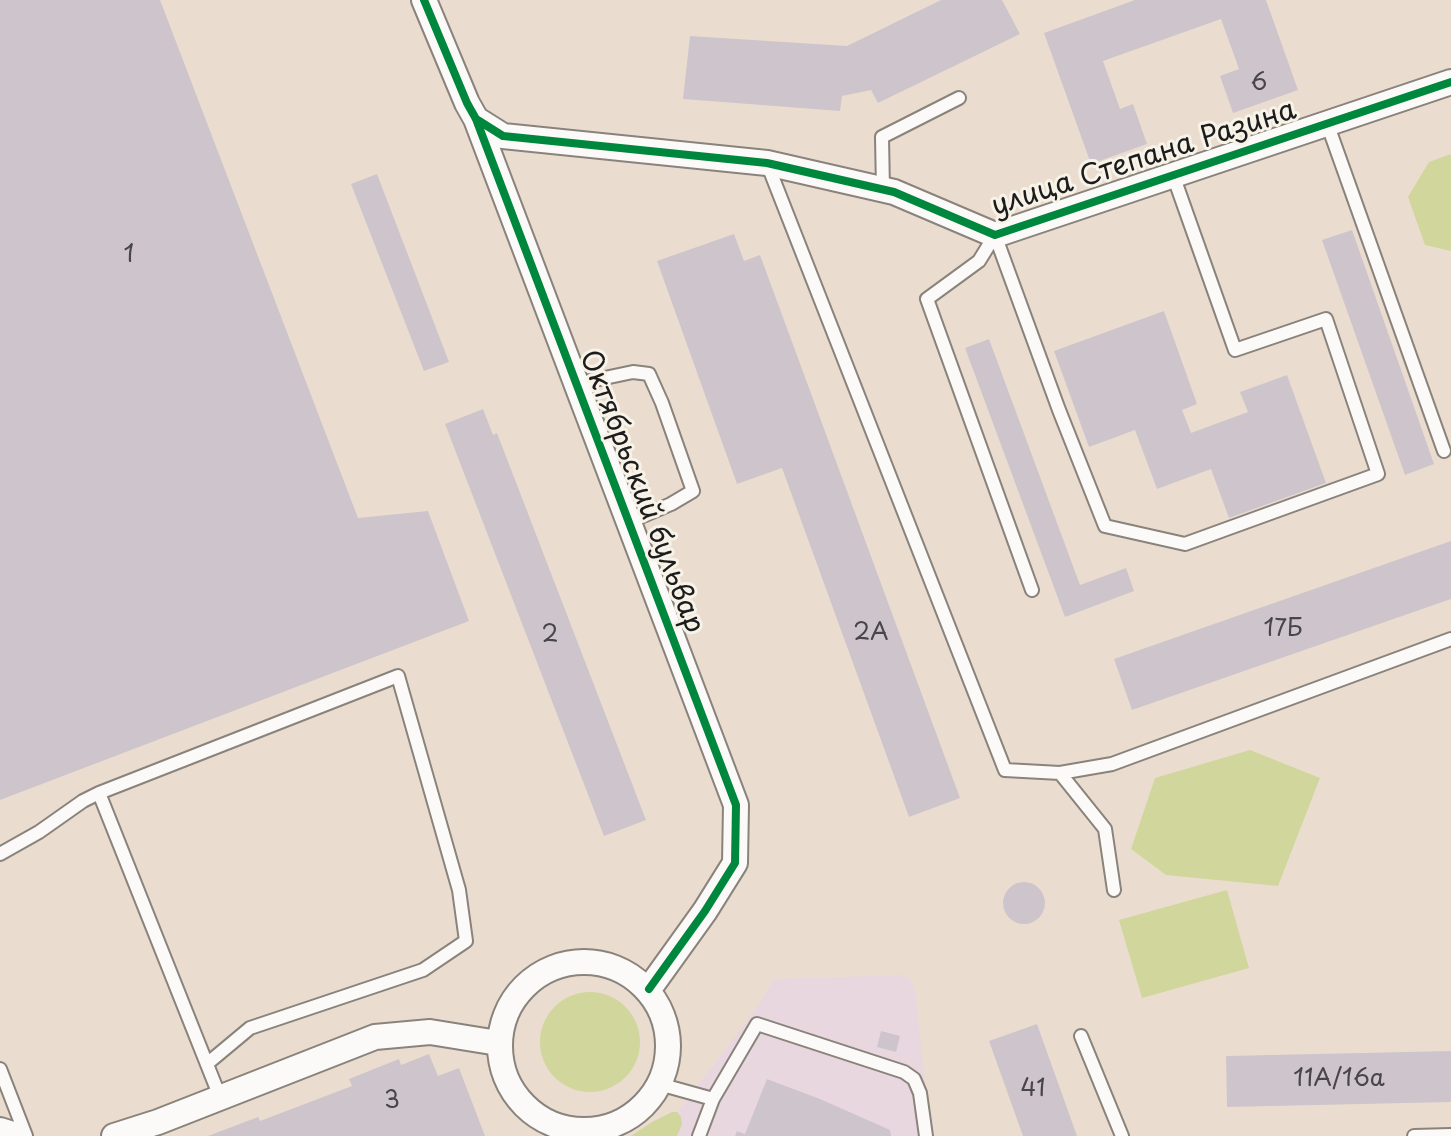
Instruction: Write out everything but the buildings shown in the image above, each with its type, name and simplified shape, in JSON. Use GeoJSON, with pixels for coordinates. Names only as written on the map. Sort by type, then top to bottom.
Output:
{"type":"FeatureCollection","features":[{"type":"Feature","properties":{"kind":"street","name":"Октябрьский бульвар"},"geometry":{"type":"LineString","coordinates":[[424,0],[476,119],[736,805],[735,863],[649,989]]}},
{"type":"Feature","properties":{"kind":"street","name":"улица Степана Разина"},"geometry":{"type":"LineString","coordinates":[[476,119],[503,136],[767,163],[894,192],[995,235],[1451,82]]}},
{"type":"Feature","properties":{"kind":"street"},"geometry":{"type":"LineString","coordinates":[[590,961],[618,968],[649,989],[663,1017],[668,1050],[659,1084],[640,1109],[610,1126],[575,1133],[547,1123],[512,1092],[498,1043],[505,1013],[524,985],[551,967],[590,961]]}},
{"type":"Feature","properties":{"kind":"street"},"geometry":{"type":"LineString","coordinates":[[114,1136],[158,1122],[375,1037],[430,1032],[498,1043]]}},
{"type":"Feature","properties":{"kind":"street"},"geometry":{"type":"LineString","coordinates":[[0,1130],[19,1136]]}},
{"type":"Feature","properties":{"kind":"lane"},"geometry":{"type":"LineString","coordinates":[[883,190],[882,137],[959,98]]}},
{"type":"Feature","properties":{"kind":"lane"},"geometry":{"type":"LineString","coordinates":[[1327,123],[1444,451]]}},
{"type":"Feature","properties":{"kind":"lane"},"geometry":{"type":"LineString","coordinates":[[767,163],[1005,770],[1060,773],[1112,764],[1451,639]]}},
{"type":"Feature","properties":{"kind":"lane"},"geometry":{"type":"LineString","coordinates":[[995,235],[1105,526],[1185,544],[1378,474],[1326,319],[1235,350],[1173,175]]}},
{"type":"Feature","properties":{"kind":"lane"},"geometry":{"type":"LineString","coordinates":[[995,235],[979,261],[927,299],[1032,590]]}},
{"type":"Feature","properties":{"kind":"lane"},"geometry":{"type":"LineString","coordinates":[[576,384],[633,372],[649,374],[662,403],[693,491],[629,522]]}},
{"type":"Feature","properties":{"kind":"lane"},"geometry":{"type":"LineString","coordinates":[[0,854],[99,793],[398,676],[459,890],[466,941],[423,970],[250,1028],[208,1063]]}},
{"type":"Feature","properties":{"kind":"lane"},"geometry":{"type":"LineString","coordinates":[[1060,773],[1105,829],[1114,890]]}},
{"type":"Feature","properties":{"kind":"lane"},"geometry":{"type":"LineString","coordinates":[[99,793],[220,1097]]}},
{"type":"Feature","properties":{"kind":"lane"},"geometry":{"type":"LineString","coordinates":[[699,1136],[713,1099],[757,1024],[904,1072],[914,1079],[920,1093],[926,1136]]}},
{"type":"Feature","properties":{"kind":"lane"},"geometry":{"type":"LineString","coordinates":[[1081,1036],[1122,1136]]}},
{"type":"Feature","properties":{"kind":"lane"},"geometry":{"type":"LineString","coordinates":[[0,1069],[26,1136]]}},
{"type":"Feature","properties":{"kind":"lane"},"geometry":{"type":"LineString","coordinates":[[659,1084],[713,1099]]}},
{"type":"Feature","properties":{"kind":"lane"},"geometry":{"type":"LineString","coordinates":[[1414,1136],[1451,1135]]}},
{"type":"Feature","properties":{"kind":"shaded area"},"geometry":{"type":"Polygon","coordinates":[[[902,975],[910,979],[915,990],[931,1136],[631,1136],[652,1122],[677,1112],[752,1014],[774,979],[902,975]]]}},
{"type":"Feature","properties":{"kind":"green space"},"geometry":{"type":"Polygon","coordinates":[[[1451,154],[1451,251],[1425,245],[1408,197],[1429,162],[1451,154]]]}},
{"type":"Feature","properties":{"kind":"green space"},"geometry":{"type":"Polygon","coordinates":[[[1250,750],[1320,778],[1278,886],[1166,875],[1131,849],[1155,778],[1250,750]]]}},
{"type":"Feature","properties":{"kind":"green space"},"geometry":{"type":"Polygon","coordinates":[[[1227,890],[1249,968],[1142,998],[1119,920],[1227,890]]]}},
{"type":"Feature","properties":{"kind":"green space"},"geometry":{"type":"Polygon","coordinates":[[[590,992],[609,996],[626,1006],[636,1023],[640,1042],[636,1061],[626,1078],[609,1088],[590,1092],[571,1088],[554,1078],[544,1061],[540,1042],[544,1023],[554,1006],[571,996],[590,992]]]}},
{"type":"Feature","properties":{"kind":"green space"},"geometry":{"type":"Polygon","coordinates":[[[677,1112],[681,1117],[682,1124],[677,1136],[631,1136],[652,1122],[677,1112]]]}},
{"type":"Feature","properties":{"kind":"cycle path"},"geometry":{"type":"LineString","coordinates":[[424,0],[476,119],[736,805],[735,863],[649,989]]}},
{"type":"Feature","properties":{"kind":"cycle path"},"geometry":{"type":"LineString","coordinates":[[476,119],[503,136],[767,163],[894,192],[995,235],[1451,82]]}}]}
